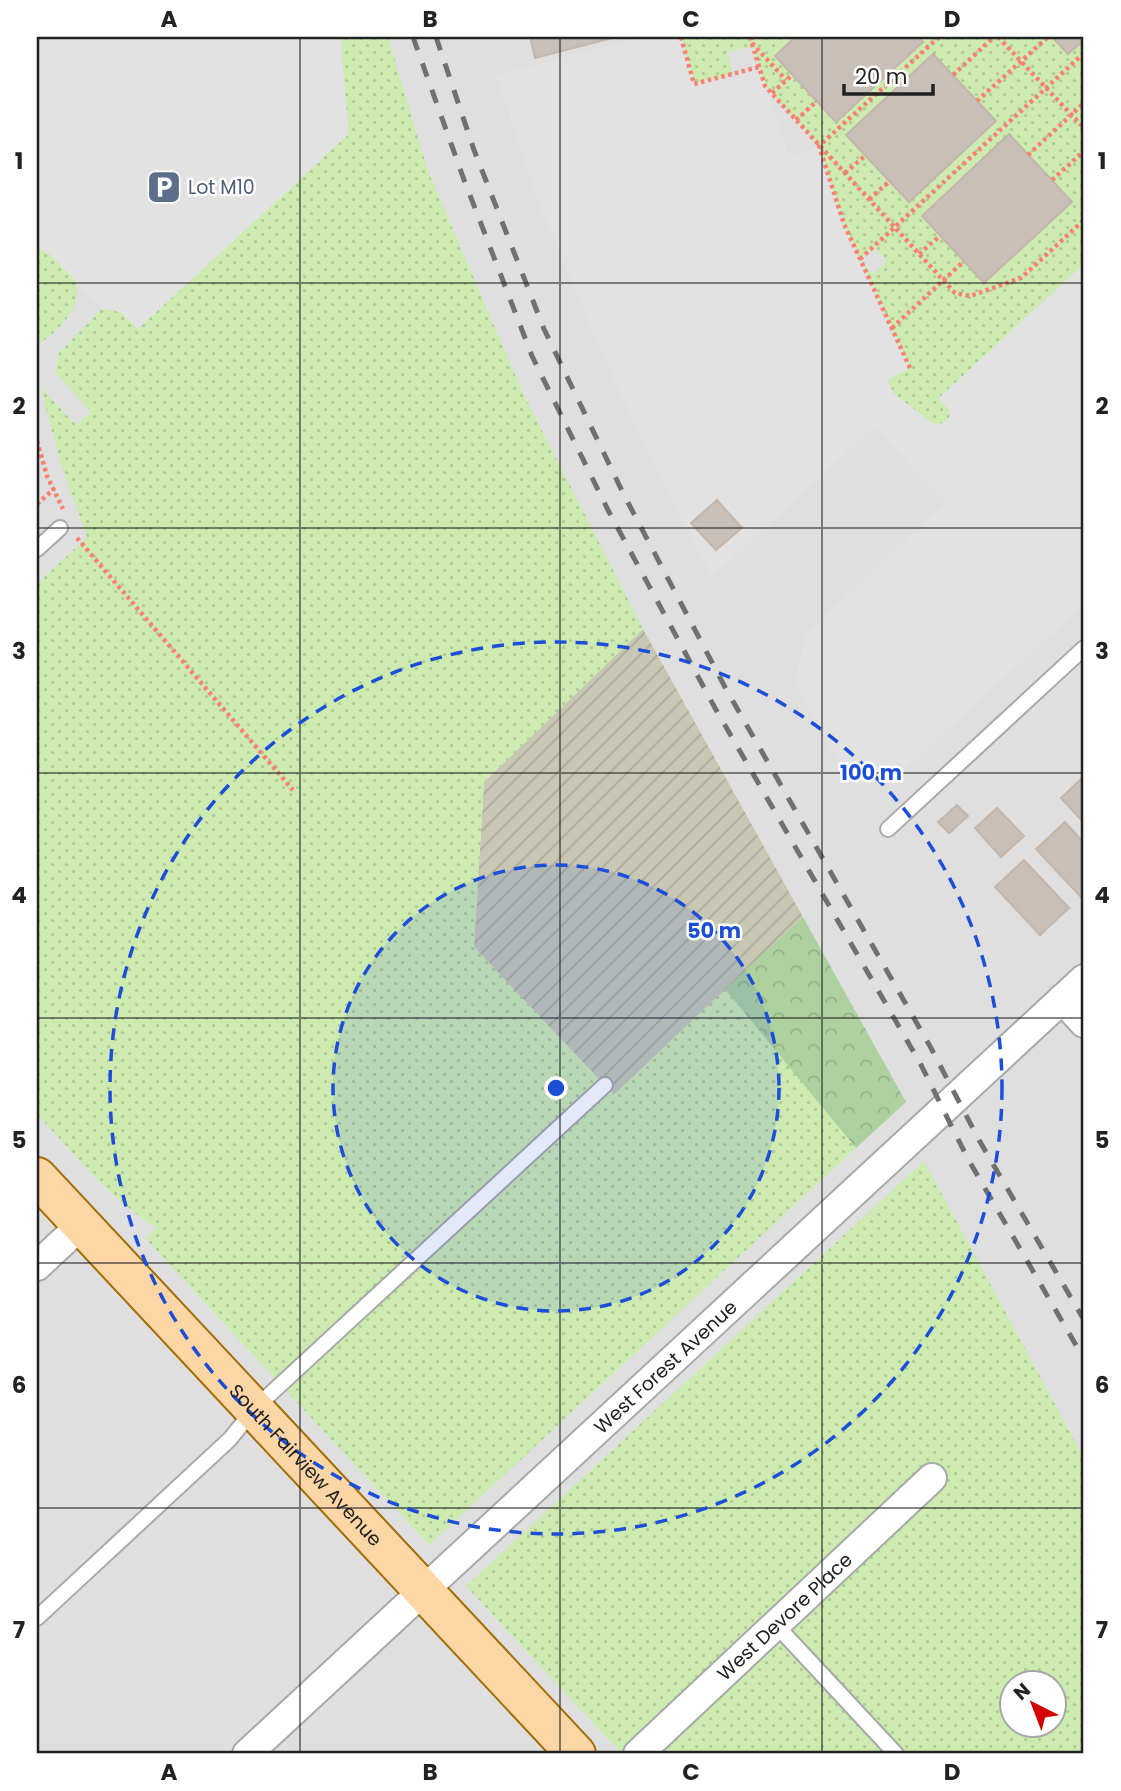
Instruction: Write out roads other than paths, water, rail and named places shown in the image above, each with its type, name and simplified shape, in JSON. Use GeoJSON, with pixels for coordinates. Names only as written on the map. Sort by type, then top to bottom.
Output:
{"type":"FeatureCollection","features":[{"type":"Feature","properties":{"kind":"main road","name":"South Fairview Avenue"},"geometry":{"type":"LineString","coordinates":[[37,1177],[576,1754]]}},
{"type":"Feature","properties":{"kind":"street","name":"West Forest Avenue"},"geometry":{"type":"LineString","coordinates":[[247,1754],[1084,979]]}},
{"type":"Feature","properties":{"kind":"street"},"geometry":{"type":"LineString","coordinates":[[1062,999],[1084,1023]]}},
{"type":"Feature","properties":{"kind":"street"},"geometry":{"type":"LineString","coordinates":[[37,1266],[81,1225]]}},
{"type":"Feature","properties":{"kind":"street","name":"West Devore Place"},"geometry":{"type":"LineString","coordinates":[[638,1754],[932,1478]]}},
{"type":"Feature","properties":{"kind":"lane"},"geometry":{"type":"LineString","coordinates":[[37,549],[60,528]]}},
{"type":"Feature","properties":{"kind":"lane"},"geometry":{"type":"LineString","coordinates":[[888,829],[1084,648]]}},
{"type":"Feature","properties":{"kind":"lane"},"geometry":{"type":"LineString","coordinates":[[37,1618],[230,1439],[254,1409],[605,1086]]}},
{"type":"Feature","properties":{"kind":"lane"},"geometry":{"type":"LineString","coordinates":[[776,1625],[896,1754]]}},
{"type":"Feature","properties":{"kind":"railway"},"geometry":{"type":"LineString","coordinates":[[413,37],[532,356],[608,510],[715,708],[920,1063],[968,1159],[1084,1359]]}},
{"type":"Feature","properties":{"kind":"railway"},"geometry":{"type":"LineString","coordinates":[[436,37],[474,150],[544,329],[624,495],[726,689],[931,1048],[979,1140],[1084,1320]]}},
{"type":"Feature","properties":{"kind":"place","name":"Lot M10"},"geometry":{"type":"Point","coordinates":[164,187]}}]}
